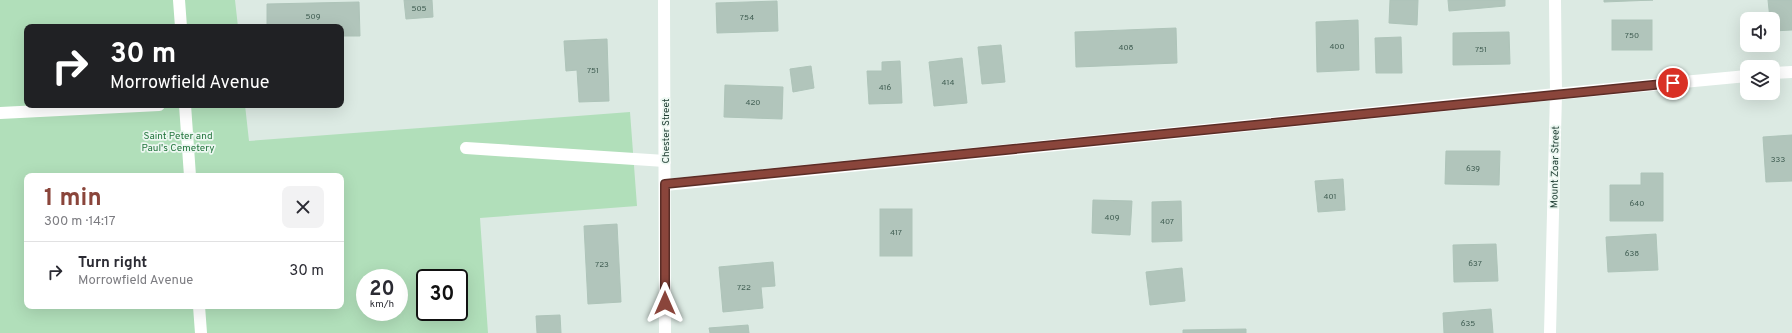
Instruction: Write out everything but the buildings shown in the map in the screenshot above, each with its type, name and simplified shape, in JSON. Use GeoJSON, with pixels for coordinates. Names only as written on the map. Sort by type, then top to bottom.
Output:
{"type":"FeatureCollection","features":[{"type":"Feature","properties":{"kind":"street"},"geometry":{"type":"LineString","coordinates":[[179,0],[181,24]]}},
{"type":"Feature","properties":{"kind":"street","name":"Chester Street"},"geometry":{"type":"LineString","coordinates":[[664,0],[665,333]]}},
{"type":"Feature","properties":{"kind":"street","name":"Mount Zoar Street"},"geometry":{"type":"LineString","coordinates":[[1550,333],[1556,94],[1555,0]]}},
{"type":"Feature","properties":{"kind":"street"},"geometry":{"type":"LineString","coordinates":[[1780,73],[1792,72]]}},
{"type":"Feature","properties":{"kind":"street"},"geometry":{"type":"LineString","coordinates":[[665,184],[1740,77]]}},
{"type":"Feature","properties":{"kind":"street"},"geometry":{"type":"LineString","coordinates":[[0,113],[99,108]]}},
{"type":"Feature","properties":{"kind":"street"},"geometry":{"type":"LineString","coordinates":[[185,108],[190,173]]}},
{"type":"Feature","properties":{"kind":"street"},"geometry":{"type":"LineString","coordinates":[[466,148],[665,161]]}},
{"type":"Feature","properties":{"kind":"street"},"geometry":{"type":"LineString","coordinates":[[199,309],[201,333]]}},
{"type":"Feature","properties":{"kind":"green space","name":"Saint Peter and Paul's Cemetery"},"geometry":{"type":"Polygon","coordinates":[[[0,0],[235,0],[238,24],[24,24],[24,108],[245,108],[249,141],[630,112],[637,206],[480,218],[488,333],[0,333],[0,0]]]}},
{"type":"Feature","properties":{"kind":"route"},"geometry":{"type":"LineString","coordinates":[[665,303],[665,184],[1673,83]]}}]}
